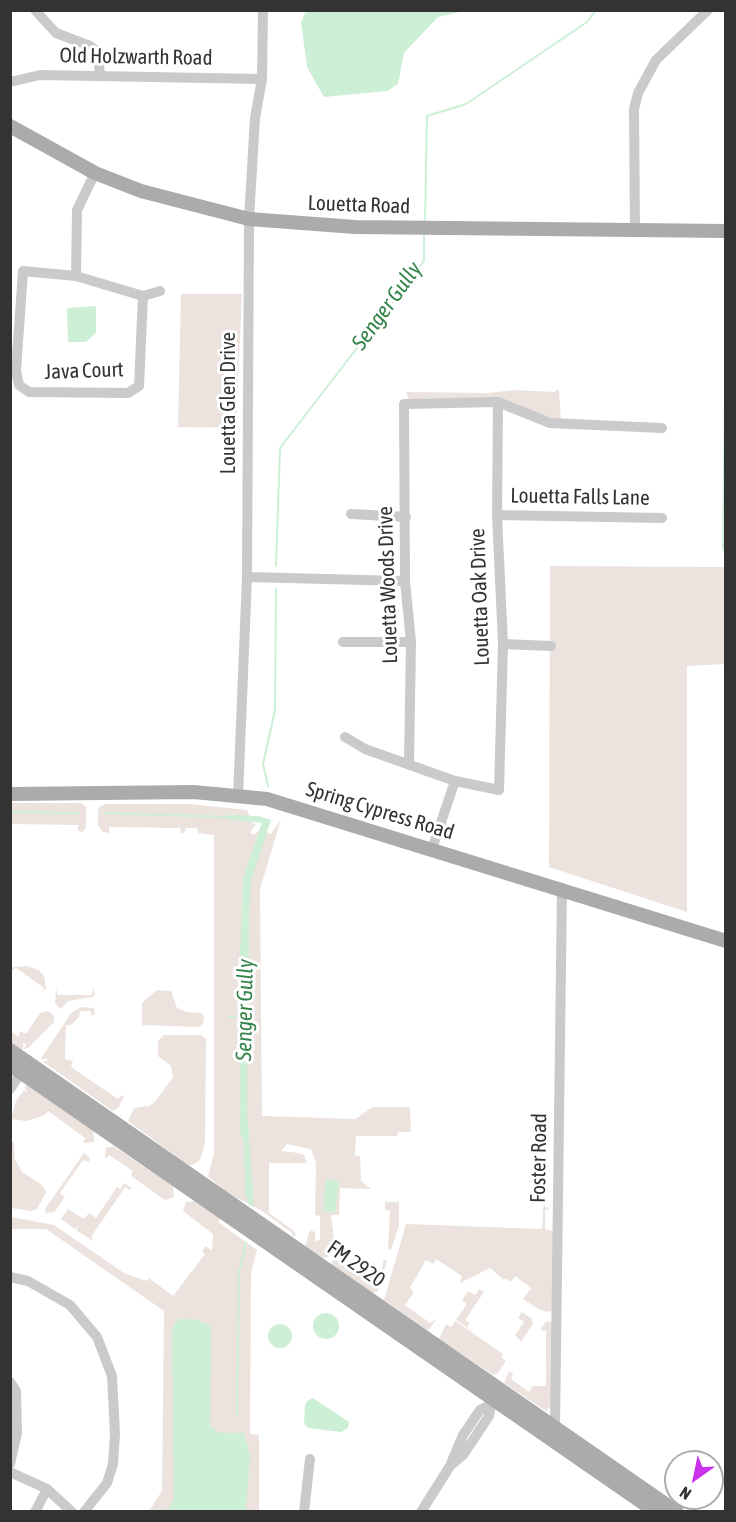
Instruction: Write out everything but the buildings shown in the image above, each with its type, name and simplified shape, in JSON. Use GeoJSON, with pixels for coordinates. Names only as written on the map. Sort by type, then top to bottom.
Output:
{"type":"FeatureCollection","features":[{"type":"Feature","properties":{"kind":"main road","name":"Louetta Road"},"geometry":{"type":"LineString","coordinates":[[10,126],[95,173],[141,191],[249,219],[307,225],[413,228],[726,231]]}},
{"type":"Feature","properties":{"kind":"main road","name":"Spring Cypress Road"},"geometry":{"type":"LineString","coordinates":[[10,794],[92,795],[136,791],[267,799],[562,888],[726,941]]}},
{"type":"Feature","properties":{"kind":"main road","name":"FM 2920"},"geometry":{"type":"LineString","coordinates":[[10,1050],[20,1067],[677,1511]]}},
{"type":"Feature","properties":{"kind":"main road","name":"FM 2920"},"geometry":{"type":"LineString","coordinates":[[282,1246],[491,1402],[656,1512]]}},
{"type":"Feature","properties":{"kind":"street"},"geometry":{"type":"LineString","coordinates":[[35,10],[45,15],[56,33],[98,51],[100,76]]}},
{"type":"Feature","properties":{"kind":"street","name":"Louetta Glen Drive"},"geometry":{"type":"LineString","coordinates":[[238,796],[247,577],[249,219],[255,118],[262,79],[263,10]]}},
{"type":"Feature","properties":{"kind":"street"},"geometry":{"type":"LineString","coordinates":[[635,231],[634,109],[638,93],[656,60],[708,10]]}},
{"type":"Feature","properties":{"kind":"street","name":"Old Holzwarth Road"},"geometry":{"type":"LineString","coordinates":[[10,82],[40,75],[262,79]]}},
{"type":"Feature","properties":{"kind":"street"},"geometry":{"type":"LineString","coordinates":[[95,173],[77,210],[76,276],[143,296],[160,291]]}},
{"type":"Feature","properties":{"kind":"street","name":"Java Court"},"geometry":{"type":"LineString","coordinates":[[76,276],[23,272],[16,371],[19,385],[29,392],[128,393],[140,386],[143,296]]}},
{"type":"Feature","properties":{"kind":"street"},"geometry":{"type":"LineString","coordinates":[[498,402],[550,423],[662,428]]}},
{"type":"Feature","properties":{"kind":"street","name":"Louetta Woods Drive"},"geometry":{"type":"LineString","coordinates":[[409,764],[411,642],[405,581],[404,404],[498,402]]}},
{"type":"Feature","properties":{"kind":"street","name":"Louetta Oak Drive"},"geometry":{"type":"LineString","coordinates":[[455,781],[499,790],[503,645],[497,515],[498,402]]}},
{"type":"Feature","properties":{"kind":"street"},"geometry":{"type":"LineString","coordinates":[[351,514],[406,517]]}},
{"type":"Feature","properties":{"kind":"street","name":"Louetta Falls Lane"},"geometry":{"type":"LineString","coordinates":[[497,515],[662,518]]}},
{"type":"Feature","properties":{"kind":"street"},"geometry":{"type":"LineString","coordinates":[[247,577],[405,581]]}},
{"type":"Feature","properties":{"kind":"street"},"geometry":{"type":"LineString","coordinates":[[343,642],[411,642]]}},
{"type":"Feature","properties":{"kind":"street"},"geometry":{"type":"LineString","coordinates":[[503,645],[551,646]]}},
{"type":"Feature","properties":{"kind":"street"},"geometry":{"type":"LineString","coordinates":[[345,737],[365,749],[455,781],[432,849]]}},
{"type":"Feature","properties":{"kind":"street","name":"Foster Road"},"geometry":{"type":"LineString","coordinates":[[555,1428],[562,888]]}},
{"type":"Feature","properties":{"kind":"street"},"geometry":{"type":"LineString","coordinates":[[10,1089],[20,1067]]}},
{"type":"Feature","properties":{"kind":"street"},"geometry":{"type":"LineString","coordinates":[[10,1277],[28,1281],[70,1305],[97,1337],[112,1376],[116,1434],[113,1464],[107,1483],[84,1512]]}},
{"type":"Feature","properties":{"kind":"street"},"geometry":{"type":"LineString","coordinates":[[10,1382],[16,1391],[17,1433],[10,1464]]}},
{"type":"Feature","properties":{"kind":"street"},"geometry":{"type":"LineString","coordinates":[[421,1512],[450,1466],[463,1435],[480,1410],[491,1402]]}},
{"type":"Feature","properties":{"kind":"street"},"geometry":{"type":"LineString","coordinates":[[304,1512],[310,1459]]}},
{"type":"Feature","properties":{"kind":"street"},"geometry":{"type":"LineString","coordinates":[[10,1472],[47,1490],[72,1512]]}},
{"type":"Feature","properties":{"kind":"street"},"geometry":{"type":"LineString","coordinates":[[35,1512],[47,1490]]}},
{"type":"Feature","properties":{"kind":"shaded area"},"geometry":{"type":"Polygon","coordinates":[[[181,294],[242,294],[236,428],[178,427],[181,294]]]}},
{"type":"Feature","properties":{"kind":"shaded area"},"geometry":{"type":"Polygon","coordinates":[[[559,389],[561,421],[494,399],[426,398],[410,401],[406,392],[487,393],[516,390],[554,392],[559,389]]]}},
{"type":"Feature","properties":{"kind":"shaded area"},"geometry":{"type":"Polygon","coordinates":[[[550,566],[725,567],[725,664],[687,666],[687,912],[549,867],[550,566]]]}},
{"type":"Feature","properties":{"kind":"shaded area"},"geometry":{"type":"Polygon","coordinates":[[[11,803],[81,803],[86,807],[86,828],[82,832],[77,830],[79,825],[11,824],[11,803]]]}},
{"type":"Feature","properties":{"kind":"shaded area"},"geometry":{"type":"Polygon","coordinates":[[[107,804],[189,804],[247,810],[252,823],[256,824],[250,832],[254,835],[259,830],[271,834],[281,819],[260,889],[262,1116],[355,1119],[373,1107],[410,1107],[411,1132],[398,1132],[397,1136],[356,1136],[355,1156],[360,1156],[361,1181],[371,1189],[340,1188],[339,1215],[331,1215],[335,1248],[328,1257],[323,1258],[305,1246],[310,1230],[315,1232],[315,1241],[320,1240],[320,1216],[315,1215],[316,1163],[311,1149],[287,1144],[281,1151],[304,1155],[307,1163],[269,1163],[269,1213],[294,1231],[296,1235],[293,1237],[292,1233],[262,1211],[226,1192],[208,1176],[214,1153],[214,835],[198,833],[197,828],[186,828],[184,833],[181,833],[180,828],[109,827],[109,833],[103,832],[98,826],[98,810],[100,806],[107,804]]]}},
{"type":"Feature","properties":{"kind":"shaded area"},"geometry":{"type":"Polygon","coordinates":[[[27,966],[39,970],[44,976],[46,988],[42,993],[44,988],[16,968],[11,971],[13,967],[27,966]]]}},
{"type":"Feature","properties":{"kind":"shaded area"},"geometry":{"type":"Polygon","coordinates":[[[56,989],[58,995],[92,995],[93,989],[95,993],[93,997],[68,1001],[61,1009],[55,1003],[56,989]]]}},
{"type":"Feature","properties":{"kind":"shaded area"},"geometry":{"type":"Polygon","coordinates":[[[157,990],[171,991],[177,1008],[187,1012],[201,1013],[204,1017],[203,1024],[199,1027],[142,1025],[142,1003],[157,990]]]}},
{"type":"Feature","properties":{"kind":"shaded area"},"geometry":{"type":"Polygon","coordinates":[[[81,1007],[94,1008],[95,1014],[91,1016],[91,1011],[80,1011],[79,1017],[71,1025],[66,1025],[65,1059],[73,1061],[71,1067],[118,1099],[122,1095],[124,1097],[118,1108],[113,1111],[42,1061],[48,1061],[46,1058],[41,1060],[71,1013],[81,1007]]]}},
{"type":"Feature","properties":{"kind":"shaded area"},"geometry":{"type":"Polygon","coordinates":[[[49,1011],[54,1016],[54,1022],[28,1048],[24,1049],[26,1044],[23,1043],[23,1049],[20,1049],[11,1042],[10,1031],[19,1037],[20,1031],[26,1034],[40,1013],[49,1011]]]}},
{"type":"Feature","properties":{"kind":"shaded area"},"geometry":{"type":"Polygon","coordinates":[[[164,1035],[201,1035],[206,1039],[205,1143],[200,1160],[193,1165],[188,1165],[128,1121],[134,1108],[149,1106],[155,1102],[173,1077],[171,1066],[158,1056],[158,1041],[164,1035]]]}},
{"type":"Feature","properties":{"kind":"shaded area"},"geometry":{"type":"Polygon","coordinates":[[[27,1085],[93,1130],[94,1142],[83,1143],[85,1138],[48,1111],[43,1116],[26,1121],[11,1119],[16,1101],[24,1090],[28,1093],[24,1087],[27,1085]]]}},
{"type":"Feature","properties":{"kind":"shaded area"},"geometry":{"type":"Polygon","coordinates":[[[11,1142],[14,1142],[15,1159],[22,1172],[42,1185],[46,1192],[37,1209],[32,1211],[11,1208],[11,1142]]]}},
{"type":"Feature","properties":{"kind":"shaded area"},"geometry":{"type":"Polygon","coordinates":[[[113,1146],[173,1186],[174,1197],[165,1200],[131,1176],[133,1171],[109,1155],[105,1159],[106,1148],[113,1146]]]}},
{"type":"Feature","properties":{"kind":"shaded area"},"geometry":{"type":"Polygon","coordinates":[[[84,1153],[90,1158],[89,1162],[83,1160],[60,1193],[65,1197],[54,1212],[46,1213],[45,1209],[84,1153]]]}},
{"type":"Feature","properties":{"kind":"shaded area"},"geometry":{"type":"Polygon","coordinates":[[[124,1183],[132,1188],[130,1190],[125,1187],[91,1237],[95,1242],[76,1230],[79,1224],[75,1229],[61,1219],[68,1209],[84,1219],[89,1213],[96,1218],[117,1187],[120,1189],[124,1183]]]}},
{"type":"Feature","properties":{"kind":"shaded area"},"geometry":{"type":"Polygon","coordinates":[[[544,1197],[545,1207],[550,1208],[545,1210],[545,1229],[553,1231],[553,1310],[547,1312],[540,1310],[523,1299],[531,1288],[515,1276],[511,1282],[505,1278],[504,1280],[490,1268],[460,1283],[462,1276],[436,1259],[433,1264],[426,1260],[410,1288],[414,1292],[405,1305],[430,1323],[436,1319],[430,1329],[427,1330],[384,1300],[406,1224],[542,1229],[544,1197]]]}},
{"type":"Feature","properties":{"kind":"shaded area"},"geometry":{"type":"Polygon","coordinates":[[[195,1201],[220,1218],[218,1222],[257,1250],[251,1273],[250,1434],[259,1435],[259,1511],[149,1511],[162,1491],[164,1311],[46,1229],[11,1229],[11,1217],[54,1225],[124,1273],[147,1281],[149,1278],[173,1296],[205,1254],[202,1252],[205,1246],[212,1250],[213,1234],[183,1211],[186,1202],[195,1201]]]}},
{"type":"Feature","properties":{"kind":"shaded area"},"geometry":{"type":"Polygon","coordinates":[[[385,1202],[399,1202],[399,1226],[391,1250],[388,1249],[390,1211],[385,1210],[385,1202]]]}},
{"type":"Feature","properties":{"kind":"shaded area"},"geometry":{"type":"Polygon","coordinates":[[[334,1258],[377,1288],[384,1259],[387,1261],[378,1291],[373,1293],[331,1264],[334,1258]]]}},
{"type":"Feature","properties":{"kind":"shaded area"},"geometry":{"type":"Polygon","coordinates":[[[479,1289],[484,1292],[465,1320],[470,1323],[467,1327],[477,1335],[456,1320],[467,1304],[462,1300],[468,1291],[475,1295],[479,1289]]]}},
{"type":"Feature","properties":{"kind":"shaded area"},"geometry":{"type":"Polygon","coordinates":[[[522,1312],[532,1319],[533,1324],[521,1342],[515,1335],[524,1322],[518,1318],[522,1312]]]}},
{"type":"Feature","properties":{"kind":"shaded area"},"geometry":{"type":"Polygon","coordinates":[[[455,1321],[503,1354],[501,1357],[506,1361],[498,1373],[493,1375],[439,1339],[446,1324],[451,1327],[455,1321]]]}},
{"type":"Feature","properties":{"kind":"shaded area"},"geometry":{"type":"Polygon","coordinates":[[[546,1321],[554,1322],[552,1405],[546,1411],[504,1383],[509,1371],[513,1374],[511,1379],[529,1392],[533,1386],[546,1386],[546,1331],[540,1330],[546,1321]]]}},
{"type":"Feature","properties":{"kind":"water"},"geometry":{"type":"Polygon","coordinates":[[[306,10],[464,11],[438,17],[404,53],[398,84],[387,91],[324,97],[307,67],[301,22],[306,10]]]}},
{"type":"Feature","properties":{"kind":"water"},"geometry":{"type":"Polygon","coordinates":[[[96,306],[96,333],[86,342],[68,342],[67,308],[96,306]]]}},
{"type":"Feature","properties":{"kind":"water"},"geometry":{"type":"Polygon","coordinates":[[[725,315],[725,555],[722,548],[725,315]]]}},
{"type":"Feature","properties":{"kind":"water"},"geometry":{"type":"Polygon","coordinates":[[[228,815],[258,816],[271,820],[251,881],[249,916],[247,1110],[254,1207],[249,1205],[245,1192],[244,1145],[240,1131],[240,954],[243,878],[262,823],[227,819],[228,815]]]}},
{"type":"Feature","properties":{"kind":"water"},"geometry":{"type":"Polygon","coordinates":[[[326,1179],[339,1181],[335,1213],[323,1211],[326,1179]]]}},
{"type":"Feature","properties":{"kind":"water"},"geometry":{"type":"Polygon","coordinates":[[[326,1313],[335,1317],[339,1326],[335,1335],[326,1339],[317,1335],[313,1326],[317,1317],[326,1313]]]}},
{"type":"Feature","properties":{"kind":"water"},"geometry":{"type":"Polygon","coordinates":[[[180,1319],[194,1319],[211,1325],[210,1427],[221,1433],[244,1433],[250,1456],[246,1511],[167,1511],[174,1499],[172,1333],[174,1324],[180,1319]]]}},
{"type":"Feature","properties":{"kind":"water"},"geometry":{"type":"Polygon","coordinates":[[[275,1324],[285,1324],[292,1331],[292,1341],[285,1348],[275,1348],[268,1341],[268,1331],[275,1324]]]}},
{"type":"Feature","properties":{"kind":"water"},"geometry":{"type":"Polygon","coordinates":[[[313,1398],[349,1422],[348,1428],[341,1432],[308,1428],[304,1423],[305,1405],[313,1398]]]}},
{"type":"Feature","properties":{"kind":"waterway","name":"Senger Gully"},"geometry":{"type":"LineString","coordinates":[[425,223],[427,116],[466,104],[587,22],[596,10]]}},
{"type":"Feature","properties":{"kind":"waterway","name":"Senger Gully"},"geometry":{"type":"LineString","coordinates":[[276,566],[280,448],[424,261],[424,231]]}},
{"type":"Feature","properties":{"kind":"waterway","name":"Senger Gully"},"geometry":{"type":"LineString","coordinates":[[268,786],[263,764],[275,710],[276,589]]}},
{"type":"Feature","properties":{"kind":"waterway"},"geometry":{"type":"LineString","coordinates":[[10,812],[78,813]]}},
{"type":"Feature","properties":{"kind":"waterway"},"geometry":{"type":"LineString","coordinates":[[105,813],[228,817]]}},
{"type":"Feature","properties":{"kind":"waterway"},"geometry":{"type":"LineString","coordinates":[[229,1017],[244,1016]]}},
{"type":"Feature","properties":{"kind":"waterway","name":"Senger Gully"},"geometry":{"type":"LineString","coordinates":[[237,1414],[239,1272],[246,1242]]}}]}
